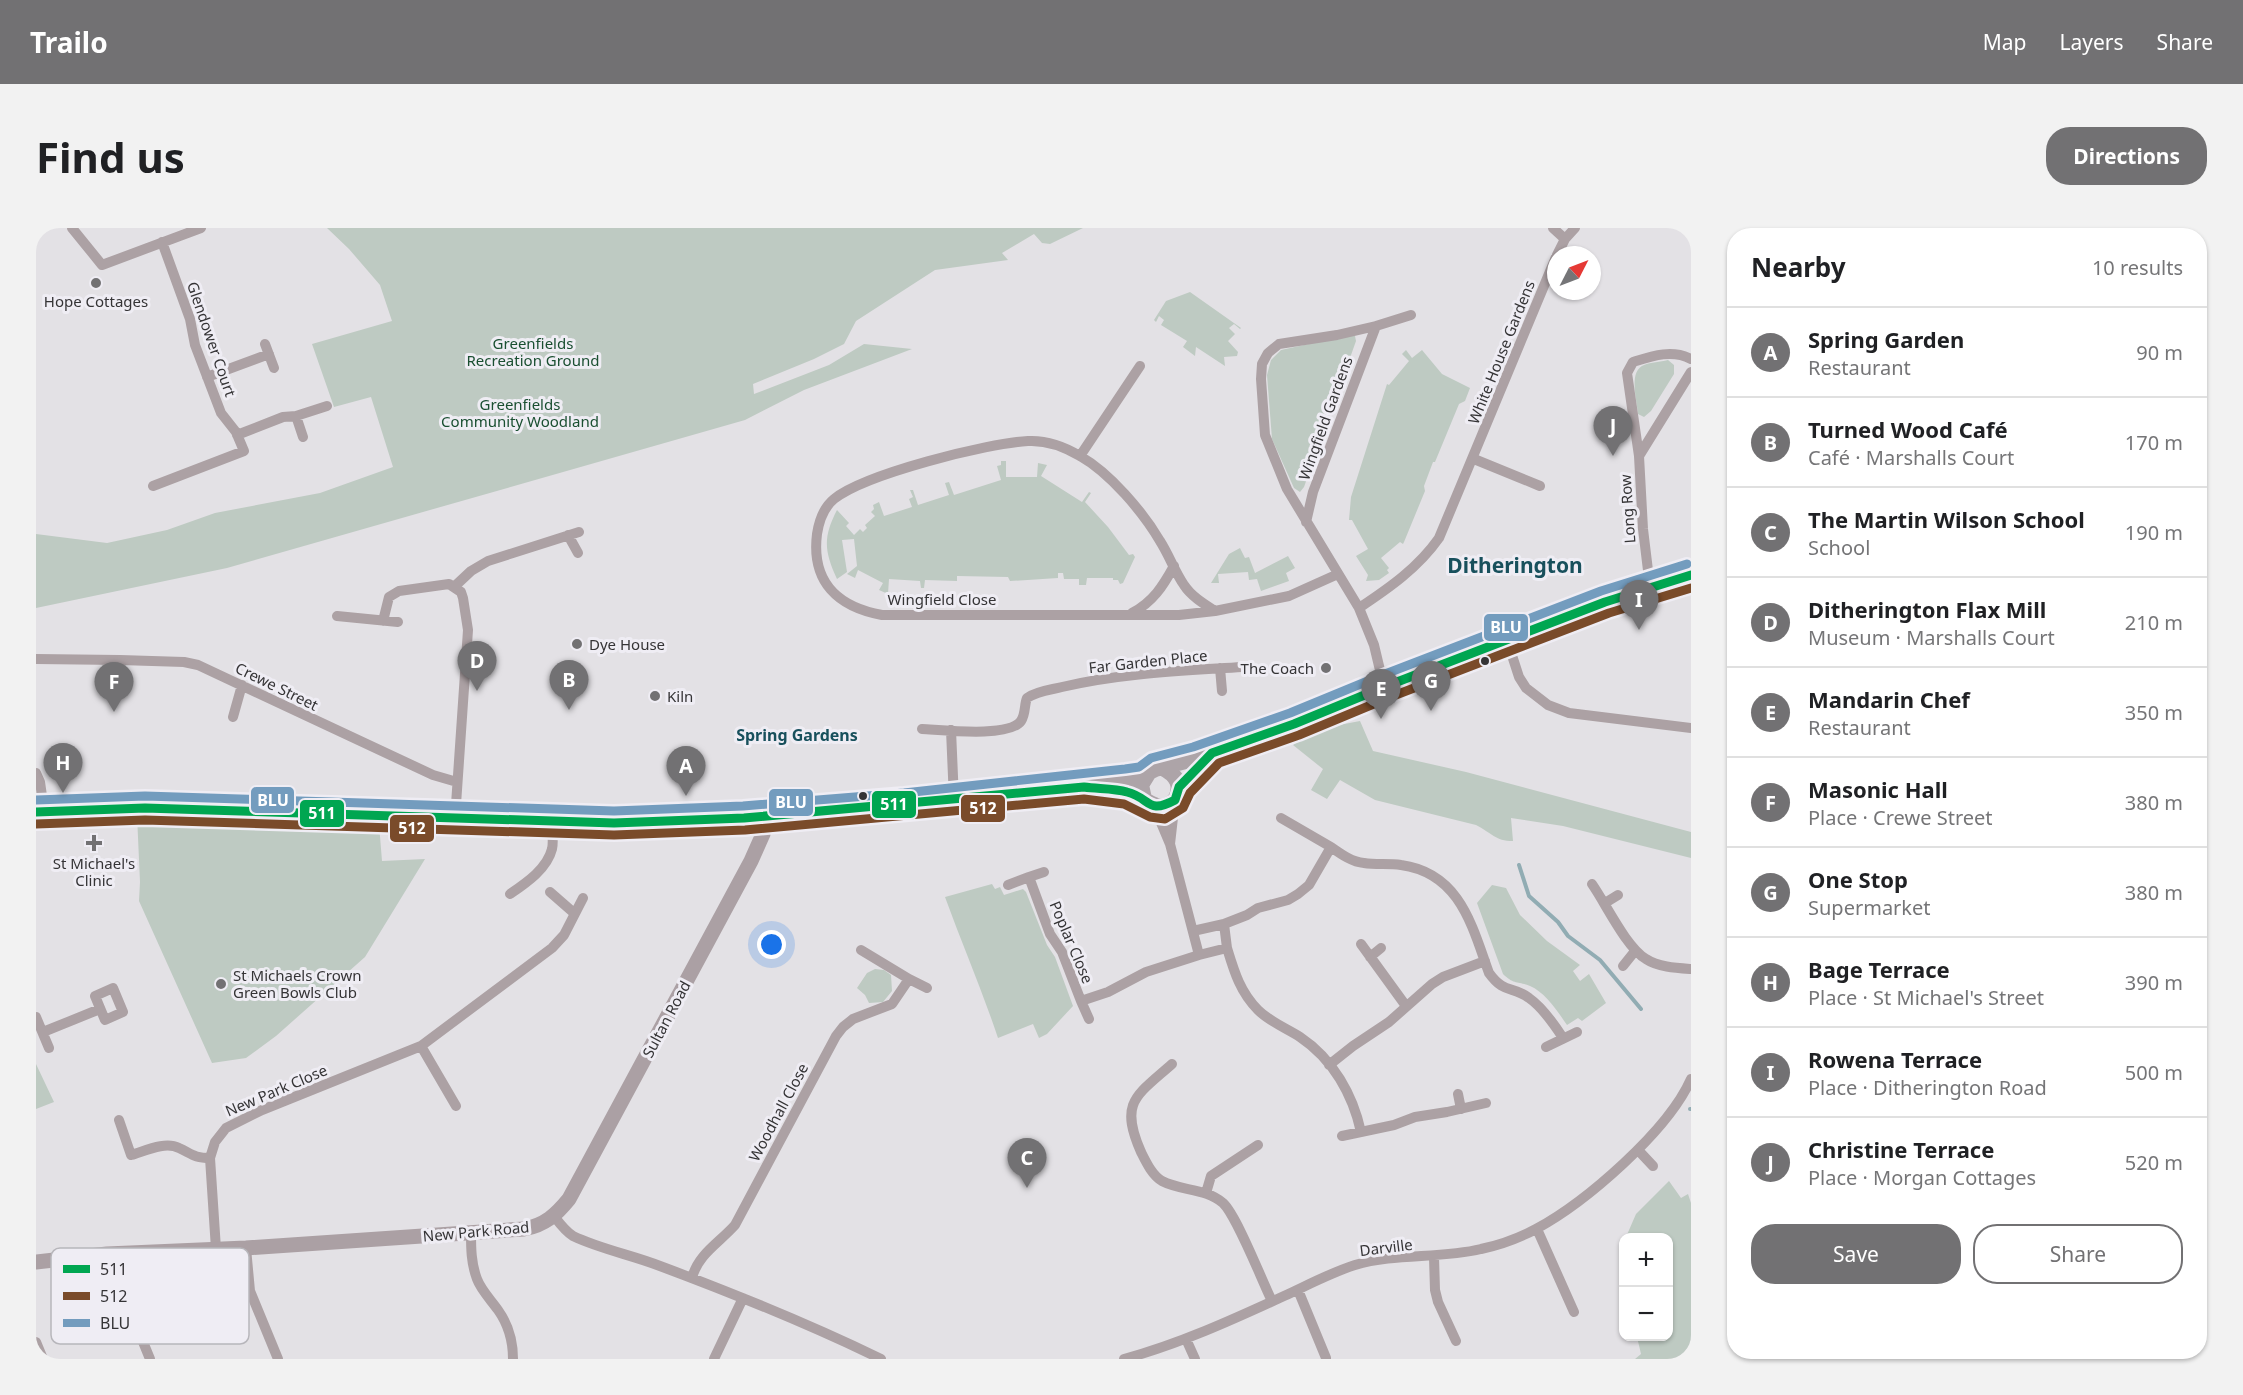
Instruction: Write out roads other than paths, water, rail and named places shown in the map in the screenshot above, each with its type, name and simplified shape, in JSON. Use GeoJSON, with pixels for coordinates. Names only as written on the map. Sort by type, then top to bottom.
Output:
{"type":"FeatureCollection","features":[{"type":"Feature","properties":{"kind":"main road"},"geometry":{"type":"LineString","coordinates":[[1149,803],[1141,785],[1149,772],[1212,753],[1314,716],[1507,640],[1650,587],[1691,575]]}},
{"type":"Feature","properties":{"kind":"main road"},"geometry":{"type":"LineString","coordinates":[[1084,787],[1115,789],[1162,807],[1169,805],[1212,753]]}},
{"type":"Feature","properties":{"kind":"main road"},"geometry":{"type":"LineString","coordinates":[[1163,768],[1177,778],[1177,793]]}},
{"type":"Feature","properties":{"kind":"main road"},"geometry":{"type":"LineString","coordinates":[[39,804],[614,823],[766,816],[1084,787],[1144,778]]}},
{"type":"Feature","properties":{"kind":"street"},"geometry":{"type":"LineString","coordinates":[[72,228],[102,265],[201,228]]}},
{"type":"Feature","properties":{"kind":"street"},"geometry":{"type":"LineString","coordinates":[[1553,228],[1565,239]]}},
{"type":"Feature","properties":{"kind":"street","name":"White House Gardens"},"geometry":{"type":"LineString","coordinates":[[1561,246],[1575,228]]}},
{"type":"Feature","properties":{"kind":"street","name":"Glendower Court"},"geometry":{"type":"LineString","coordinates":[[162,243],[190,320],[193,338],[221,413],[237,435]]}},
{"type":"Feature","properties":{"kind":"street","name":"White House Gardens"},"geometry":{"type":"LineString","coordinates":[[1359,608],[1409,572],[1427,555],[1439,538],[1474,459],[1547,278]]}},
{"type":"Feature","properties":{"kind":"street","name":"Wingfield Gardens"},"geometry":{"type":"LineString","coordinates":[[1384,687],[1374,645],[1359,608],[1287,489],[1265,435],[1262,364],[1269,352],[1280,344],[1337,335],[1411,315]]}},
{"type":"Feature","properties":{"kind":"street","name":"Wingfield Gardens"},"geometry":{"type":"LineString","coordinates":[[1306,522],[1313,492],[1376,326]]}},
{"type":"Feature","properties":{"kind":"street"},"geometry":{"type":"LineString","coordinates":[[207,377],[267,349],[274,368]]}},
{"type":"Feature","properties":{"kind":"street"},"geometry":{"type":"LineString","coordinates":[[1639,456],[1627,374],[1633,363],[1657,354],[1684,355],[1691,359]]}},
{"type":"Feature","properties":{"kind":"street"},"geometry":{"type":"LineString","coordinates":[[1080,456],[1140,366]]}},
{"type":"Feature","properties":{"kind":"street","name":"Long Row"},"geometry":{"type":"LineString","coordinates":[[1650,587],[1643,529],[1639,456],[1691,372]]}},
{"type":"Feature","properties":{"kind":"street"},"geometry":{"type":"LineString","coordinates":[[153,486],[244,451],[237,435],[283,417],[296,416],[327,406]]}},
{"type":"Feature","properties":{"kind":"street"},"geometry":{"type":"LineString","coordinates":[[296,416],[303,436]]}},
{"type":"Feature","properties":{"kind":"street","name":"Wingfield Close"},"geometry":{"type":"LineString","coordinates":[[1215,611],[1198,600],[1184,586],[1159,540],[1134,507],[1100,470],[1080,456],[1055,445],[1031,441],[1000,444],[870,480],[834,499],[821,515],[816,550],[825,583],[838,597],[851,606],[882,615],[1179,615],[1215,611],[1289,596],[1338,574]]}},
{"type":"Feature","properties":{"kind":"street"},"geometry":{"type":"LineString","coordinates":[[1474,459],[1540,486]]}},
{"type":"Feature","properties":{"kind":"street"},"geometry":{"type":"LineString","coordinates":[[454,586],[471,571],[488,561],[579,532]]}},
{"type":"Feature","properties":{"kind":"street"},"geometry":{"type":"LineString","coordinates":[[568,535],[578,553]]}},
{"type":"Feature","properties":{"kind":"street"},"geometry":{"type":"LineString","coordinates":[[1129,615],[1147,605],[1160,590],[1174,567]]}},
{"type":"Feature","properties":{"kind":"street"},"geometry":{"type":"LineString","coordinates":[[383,621],[389,597],[394,593],[442,584],[454,586],[463,598],[468,630],[455,819]]}},
{"type":"Feature","properties":{"kind":"street"},"geometry":{"type":"LineString","coordinates":[[337,616],[398,622]]}},
{"type":"Feature","properties":{"kind":"street"},"geometry":{"type":"LineString","coordinates":[[1507,640],[1519,677],[1526,688],[1558,710],[1691,728]]}},
{"type":"Feature","properties":{"kind":"street","name":"Crewe Street"},"geometry":{"type":"LineString","coordinates":[[36,659],[184,662],[198,665],[433,775],[458,782]]}},
{"type":"Feature","properties":{"kind":"street","name":"Far Garden Place"},"geometry":{"type":"LineString","coordinates":[[951,730],[1012,728],[1023,718],[1025,700],[1030,695],[1111,677],[1242,667]]}},
{"type":"Feature","properties":{"kind":"street"},"geometry":{"type":"LineString","coordinates":[[1220,668],[1222,691]]}},
{"type":"Feature","properties":{"kind":"street"},"geometry":{"type":"LineString","coordinates":[[234,717],[242,685]]}},
{"type":"Feature","properties":{"kind":"street"},"geometry":{"type":"LineString","coordinates":[[922,729],[951,730],[954,800]]}},
{"type":"Feature","properties":{"kind":"street"},"geometry":{"type":"LineString","coordinates":[[36,773],[40,782],[39,804]]}},
{"type":"Feature","properties":{"kind":"street"},"geometry":{"type":"LineString","coordinates":[[1170,844],[1177,793]]}},
{"type":"Feature","properties":{"kind":"street"},"geometry":{"type":"LineString","coordinates":[[1149,803],[1170,844],[1199,955]]}},
{"type":"Feature","properties":{"kind":"street","name":"Sultan Road"},"geometry":{"type":"LineString","coordinates":[[554,1216],[569,1199],[752,861],[763,834],[766,816]]}},
{"type":"Feature","properties":{"kind":"street"},"geometry":{"type":"LineString","coordinates":[[1281,818],[1353,861],[1405,865],[1420,869],[1442,882],[1455,894],[1466,910],[1485,961],[1496,982],[1503,988],[1529,998],[1563,1038]]}},
{"type":"Feature","properties":{"kind":"street"},"geometry":{"type":"LineString","coordinates":[[510,894],[532,878],[549,857],[553,844],[551,821]]}},
{"type":"Feature","properties":{"kind":"street"},"geometry":{"type":"LineString","coordinates":[[1193,931],[1224,924],[1258,908],[1288,900],[1298,894],[1309,885],[1331,848]]}},
{"type":"Feature","properties":{"kind":"street"},"geometry":{"type":"LineString","coordinates":[[1008,885],[1044,872]]}},
{"type":"Feature","properties":{"kind":"street","name":"Poplar Close"},"geometry":{"type":"LineString","coordinates":[[1029,877],[1050,934],[1062,952],[1081,1001],[1108,992],[1146,972],[1227,948]]}},
{"type":"Feature","properties":{"kind":"street"},"geometry":{"type":"LineString","coordinates":[[1592,884],[1635,951],[1657,964],[1691,969]]}},
{"type":"Feature","properties":{"kind":"street"},"geometry":{"type":"LineString","coordinates":[[550,892],[574,913]]}},
{"type":"Feature","properties":{"kind":"street"},"geometry":{"type":"LineString","coordinates":[[1605,903],[1618,895]]}},
{"type":"Feature","properties":{"kind":"street","name":"New Park Close"},"geometry":{"type":"LineString","coordinates":[[210,1158],[215,1142],[234,1122],[422,1046],[552,948],[564,935],[583,898]]}},
{"type":"Feature","properties":{"kind":"street"},"geometry":{"type":"LineString","coordinates":[[1224,924],[1227,948],[1240,986],[1253,1004],[1271,1021],[1312,1046],[1329,1065],[1353,1101],[1361,1132]]}},
{"type":"Feature","properties":{"kind":"street"},"geometry":{"type":"LineString","coordinates":[[1361,944],[1406,1006]]}},
{"type":"Feature","properties":{"kind":"street"},"geometry":{"type":"LineString","coordinates":[[1370,957],[1381,948]]}},
{"type":"Feature","properties":{"kind":"street"},"geometry":{"type":"LineString","coordinates":[[861,950],[927,988]]}},
{"type":"Feature","properties":{"kind":"street"},"geometry":{"type":"LineString","coordinates":[[1623,966],[1635,951]]}},
{"type":"Feature","properties":{"kind":"street"},"geometry":{"type":"LineString","coordinates":[[1329,1065],[1389,1022],[1420,993],[1443,977],[1485,961]]}},
{"type":"Feature","properties":{"kind":"street","name":"Woodhall Close"},"geometry":{"type":"LineString","coordinates":[[692,1278],[701,1256],[722,1240],[735,1225],[836,1036],[854,1019],[892,1004],[909,979]]}},
{"type":"Feature","properties":{"kind":"street"},"geometry":{"type":"LineString","coordinates":[[1081,1001],[1089,1019]]}},
{"type":"Feature","properties":{"kind":"street"},"geometry":{"type":"LineString","coordinates":[[43,1032],[100,1009]]}},
{"type":"Feature","properties":{"kind":"street"},"geometry":{"type":"LineString","coordinates":[[36,1017],[49,1048]]}},
{"type":"Feature","properties":{"kind":"street"},"geometry":{"type":"LineString","coordinates":[[1546,1047],[1576,1032]]}},
{"type":"Feature","properties":{"kind":"street"},"geometry":{"type":"LineString","coordinates":[[422,1046],[456,1106]]}},
{"type":"Feature","properties":{"kind":"street"},"geometry":{"type":"LineString","coordinates":[[1172,1064],[1140,1092],[1130,1109],[1133,1133],[1148,1166],[1162,1181],[1206,1193],[1224,1203],[1272,1302]]}},
{"type":"Feature","properties":{"kind":"street","name":"Darville"},"geometry":{"type":"LineString","coordinates":[[1124,1359],[1186,1339],[1358,1264],[1463,1253],[1507,1242],[1537,1228],[1576,1202],[1638,1150],[1666,1119],[1685,1092],[1691,1079]]}},
{"type":"Feature","properties":{"kind":"street"},"geometry":{"type":"LineString","coordinates":[[1458,1094],[1461,1109]]}},
{"type":"Feature","properties":{"kind":"street"},"geometry":{"type":"LineString","coordinates":[[1342,1136],[1394,1125],[1415,1117],[1486,1103]]}},
{"type":"Feature","properties":{"kind":"street"},"geometry":{"type":"LineString","coordinates":[[119,1120],[131,1155],[170,1146],[178,1147],[194,1157],[210,1158],[216,1248]]}},
{"type":"Feature","properties":{"kind":"street"},"geometry":{"type":"LineString","coordinates":[[1206,1193],[1211,1176],[1258,1145]]}},
{"type":"Feature","properties":{"kind":"street"},"geometry":{"type":"LineString","coordinates":[[1638,1150],[1653,1166]]}},
{"type":"Feature","properties":{"kind":"street"},"geometry":{"type":"LineString","coordinates":[[554,1216],[565,1230],[579,1238],[639,1258],[743,1298],[845,1341],[881,1359]]}},
{"type":"Feature","properties":{"kind":"street","name":"New Park Road"},"geometry":{"type":"LineString","coordinates":[[246,1248],[524,1229],[535,1227],[554,1216]]}},
{"type":"Feature","properties":{"kind":"street"},"geometry":{"type":"LineString","coordinates":[[1537,1228],[1574,1312]]}},
{"type":"Feature","properties":{"kind":"street"},"geometry":{"type":"LineString","coordinates":[[471,1232],[471,1258],[477,1279],[500,1312],[508,1329],[513,1348],[513,1359]]}},
{"type":"Feature","properties":{"kind":"street"},"geometry":{"type":"LineString","coordinates":[[1434,1257],[1435,1290],[1438,1302],[1456,1341]]}},
{"type":"Feature","properties":{"kind":"street","name":"New Park Road"},"geometry":{"type":"LineString","coordinates":[[36,1263],[51,1261]]}},
{"type":"Feature","properties":{"kind":"street"},"geometry":{"type":"LineString","coordinates":[[249,1280],[250,1291],[266,1325],[278,1359]]}},
{"type":"Feature","properties":{"kind":"street"},"geometry":{"type":"LineString","coordinates":[[1298,1290],[1326,1358]]}},
{"type":"Feature","properties":{"kind":"street"},"geometry":{"type":"LineString","coordinates":[[714,1359],[743,1298]]}},
{"type":"Feature","properties":{"kind":"street"},"geometry":{"type":"LineString","coordinates":[[1186,1339],[1195,1359]]}},
{"type":"Feature","properties":{"kind":"street"},"geometry":{"type":"LineString","coordinates":[[36,1342],[43,1359]]}},
{"type":"Feature","properties":{"kind":"street"},"geometry":{"type":"LineString","coordinates":[[144,1344],[150,1359]]}},
{"type":"Feature","properties":{"kind":"waterway"},"geometry":{"type":"LineString","coordinates":[[1519,865],[1529,896],[1558,922],[1568,936],[1600,960],[1641,1009]]}},
{"type":"Feature","properties":{"kind":"place","name":"Hope Cottages"},"geometry":{"type":"Point","coordinates":[96,283]}},
{"type":"Feature","properties":{"kind":"place","name":"Christine Terrace"},"geometry":{"type":"Point","coordinates":[1613,456]}},
{"type":"Feature","properties":{"kind":"place","name":"Rowena Terrace"},"geometry":{"type":"Point","coordinates":[1639,630]}},
{"type":"Feature","properties":{"kind":"place","name":"Dye House"},"geometry":{"type":"Point","coordinates":[577,644]}},
{"type":"Feature","properties":{"kind":"place","name":"The Coach"},"geometry":{"type":"Point","coordinates":[1326,668]}},
{"type":"Feature","properties":{"kind":"place","name":"Ditherington Flax Mill"},"geometry":{"type":"Point","coordinates":[477,691]}},
{"type":"Feature","properties":{"kind":"place","name":"Kiln"},"geometry":{"type":"Point","coordinates":[655,696]}},
{"type":"Feature","properties":{"kind":"place","name":"Turned Wood Café"},"geometry":{"type":"Point","coordinates":[569,710]}},
{"type":"Feature","properties":{"kind":"place","name":"One Stop"},"geometry":{"type":"Point","coordinates":[1431,711]}},
{"type":"Feature","properties":{"kind":"place","name":"Masonic Hall"},"geometry":{"type":"Point","coordinates":[114,712]}},
{"type":"Feature","properties":{"kind":"place","name":"Mandarin Chef"},"geometry":{"type":"Point","coordinates":[1381,719]}},
{"type":"Feature","properties":{"kind":"place","name":"Bage Terrace"},"geometry":{"type":"Point","coordinates":[63,793]}},
{"type":"Feature","properties":{"kind":"place","name":"Spring Garden"},"geometry":{"type":"Point","coordinates":[686,796]}},
{"type":"Feature","properties":{"kind":"place","name":"St Michael's Clinic"},"geometry":{"type":"Point","coordinates":[94,843]}},
{"type":"Feature","properties":{"kind":"place","name":"St Michaels Crown Green Bowls Club"},"geometry":{"type":"Point","coordinates":[221,984]}},
{"type":"Feature","properties":{"kind":"place","name":"The Martin Wilson School"},"geometry":{"type":"Point","coordinates":[1027,1188]}},
{"type":"Feature","properties":{"kind":"district","name":"Ditherington"},"geometry":{"type":"Point","coordinates":[1515,565]}},
{"type":"Feature","properties":{"kind":"district","name":"Spring Gardens"},"geometry":{"type":"Point","coordinates":[797,735]}},
{"type":"Feature","properties":{"kind":"park label","name":"Greenfields Recreation Ground"},"geometry":{"type":"Point","coordinates":[533,352]}},
{"type":"Feature","properties":{"kind":"park label","name":"Greenfields Community Woodland"},"geometry":{"type":"Point","coordinates":[520,412]}}]}
